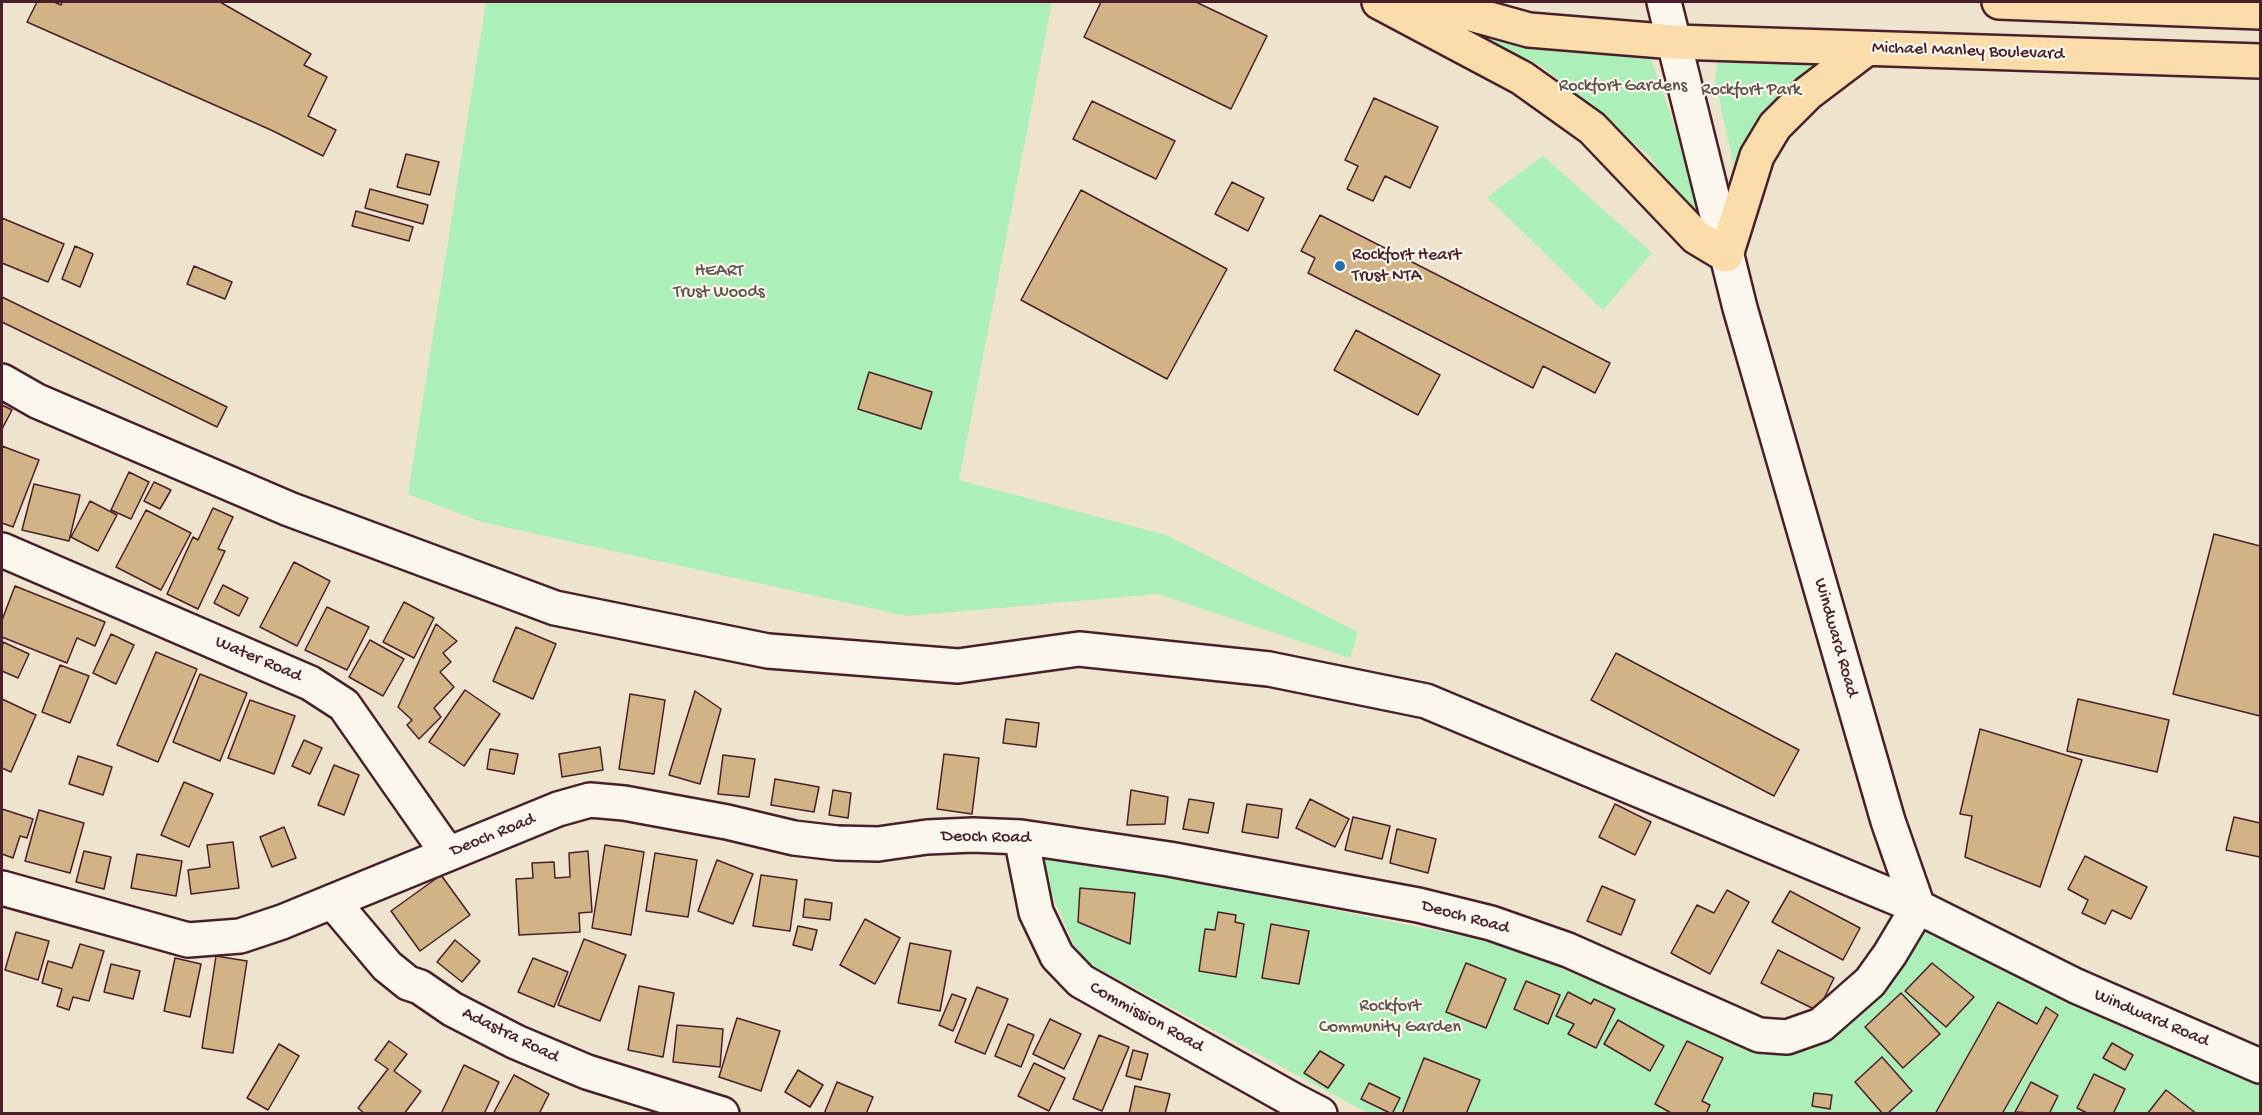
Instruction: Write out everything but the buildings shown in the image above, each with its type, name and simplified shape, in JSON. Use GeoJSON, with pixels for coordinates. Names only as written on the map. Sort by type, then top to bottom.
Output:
{"type":"FeatureCollection","features":[{"type":"Feature","properties":{"kind":"highway"},"geometry":{"type":"LineString","coordinates":[[1379,2],[1522,78],[1592,128],[1696,237],[1726,255],[1757,156],[1775,126],[1808,93],[1866,49]]}},
{"type":"Feature","properties":{"kind":"highway","name":"Michael Manley Boulevard"},"geometry":{"type":"LineString","coordinates":[[1428,2],[1529,30],[1675,42],[2260,61]]}},
{"type":"Feature","properties":{"kind":"highway"},"geometry":{"type":"LineString","coordinates":[[2000,2],[2260,12]]}},
{"type":"Feature","properties":{"kind":"street","name":"Windward Road"},"geometry":{"type":"LineString","coordinates":[[1664,2],[1710,181],[1726,255],[1888,821],[1918,907],[2076,986],[2260,1066]]}},
{"type":"Feature","properties":{"kind":"street"},"geometry":{"type":"LineString","coordinates":[[2,381],[37,401],[289,509],[555,608],[768,651],[958,666],[1079,649],[1269,669],[1426,701],[1918,907]]}},
{"type":"Feature","properties":{"kind":"street","name":"Water Road"},"geometry":{"type":"LineString","coordinates":[[2,550],[310,683],[344,705],[448,854]]}},
{"type":"Feature","properties":{"kind":"street","name":"Deoch Road"},"geometry":{"type":"LineString","coordinates":[[2,888],[188,940],[240,936],[333,902],[558,809],[590,800],[635,805],[727,822],[794,838],[837,843],[878,844],[927,837],[973,835],[1021,837],[1169,859],[1418,905],[1491,923],[1568,950],[1759,1035],[1787,1037],[1821,1025],[1870,982],[1918,907]]}},
{"type":"Feature","properties":{"kind":"street","name":"Commission Road"},"geometry":{"type":"LineString","coordinates":[[1021,837],[1036,912],[1057,956],[1082,981],[1320,1113]]}},
{"type":"Feature","properties":{"kind":"street","name":"Adastra Road"},"geometry":{"type":"LineString","coordinates":[[333,902],[387,966],[408,983],[420,987],[452,1009],[516,1042],[587,1072],[722,1113]]}},
{"type":"Feature","properties":{"kind":"green space","name":"HEART Trust Woods"},"geometry":{"type":"Polygon","coordinates":[[[486,2],[1052,2],[959,480],[1166,535],[1358,632],[1350,658],[1158,594],[907,616],[482,522],[408,494],[486,2]]]}},
{"type":"Feature","properties":{"kind":"green space","name":"Rockfort Gardens"},"geometry":{"type":"Polygon","coordinates":[[[1425,12],[1649,53],[1695,185],[1705,235],[1649,156],[1543,67],[1425,12]]]}},
{"type":"Feature","properties":{"kind":"green space","name":"Rockfort Park"},"geometry":{"type":"Polygon","coordinates":[[[1845,55],[1738,184],[1715,81],[1718,59],[1845,55]]]}},
{"type":"Feature","properties":{"kind":"green space"},"geometry":{"type":"Polygon","coordinates":[[[1543,156],[1652,253],[1603,310],[1487,197],[1543,156]]]}},
{"type":"Feature","properties":{"kind":"green space","name":"Rockfort Community Garden"},"geometry":{"type":"Polygon","coordinates":[[[1032,849],[1507,945],[1628,996],[1727,1042],[1748,1047],[1823,1032],[1918,907],[2155,1037],[2260,1083],[2260,1113],[1368,1113],[1080,959],[1032,849]]]}},
{"type":"Feature","properties":{"kind":"place","name":"Rockfort Heart Trust NTA"},"geometry":{"type":"Point","coordinates":[1340,266]}}]}
